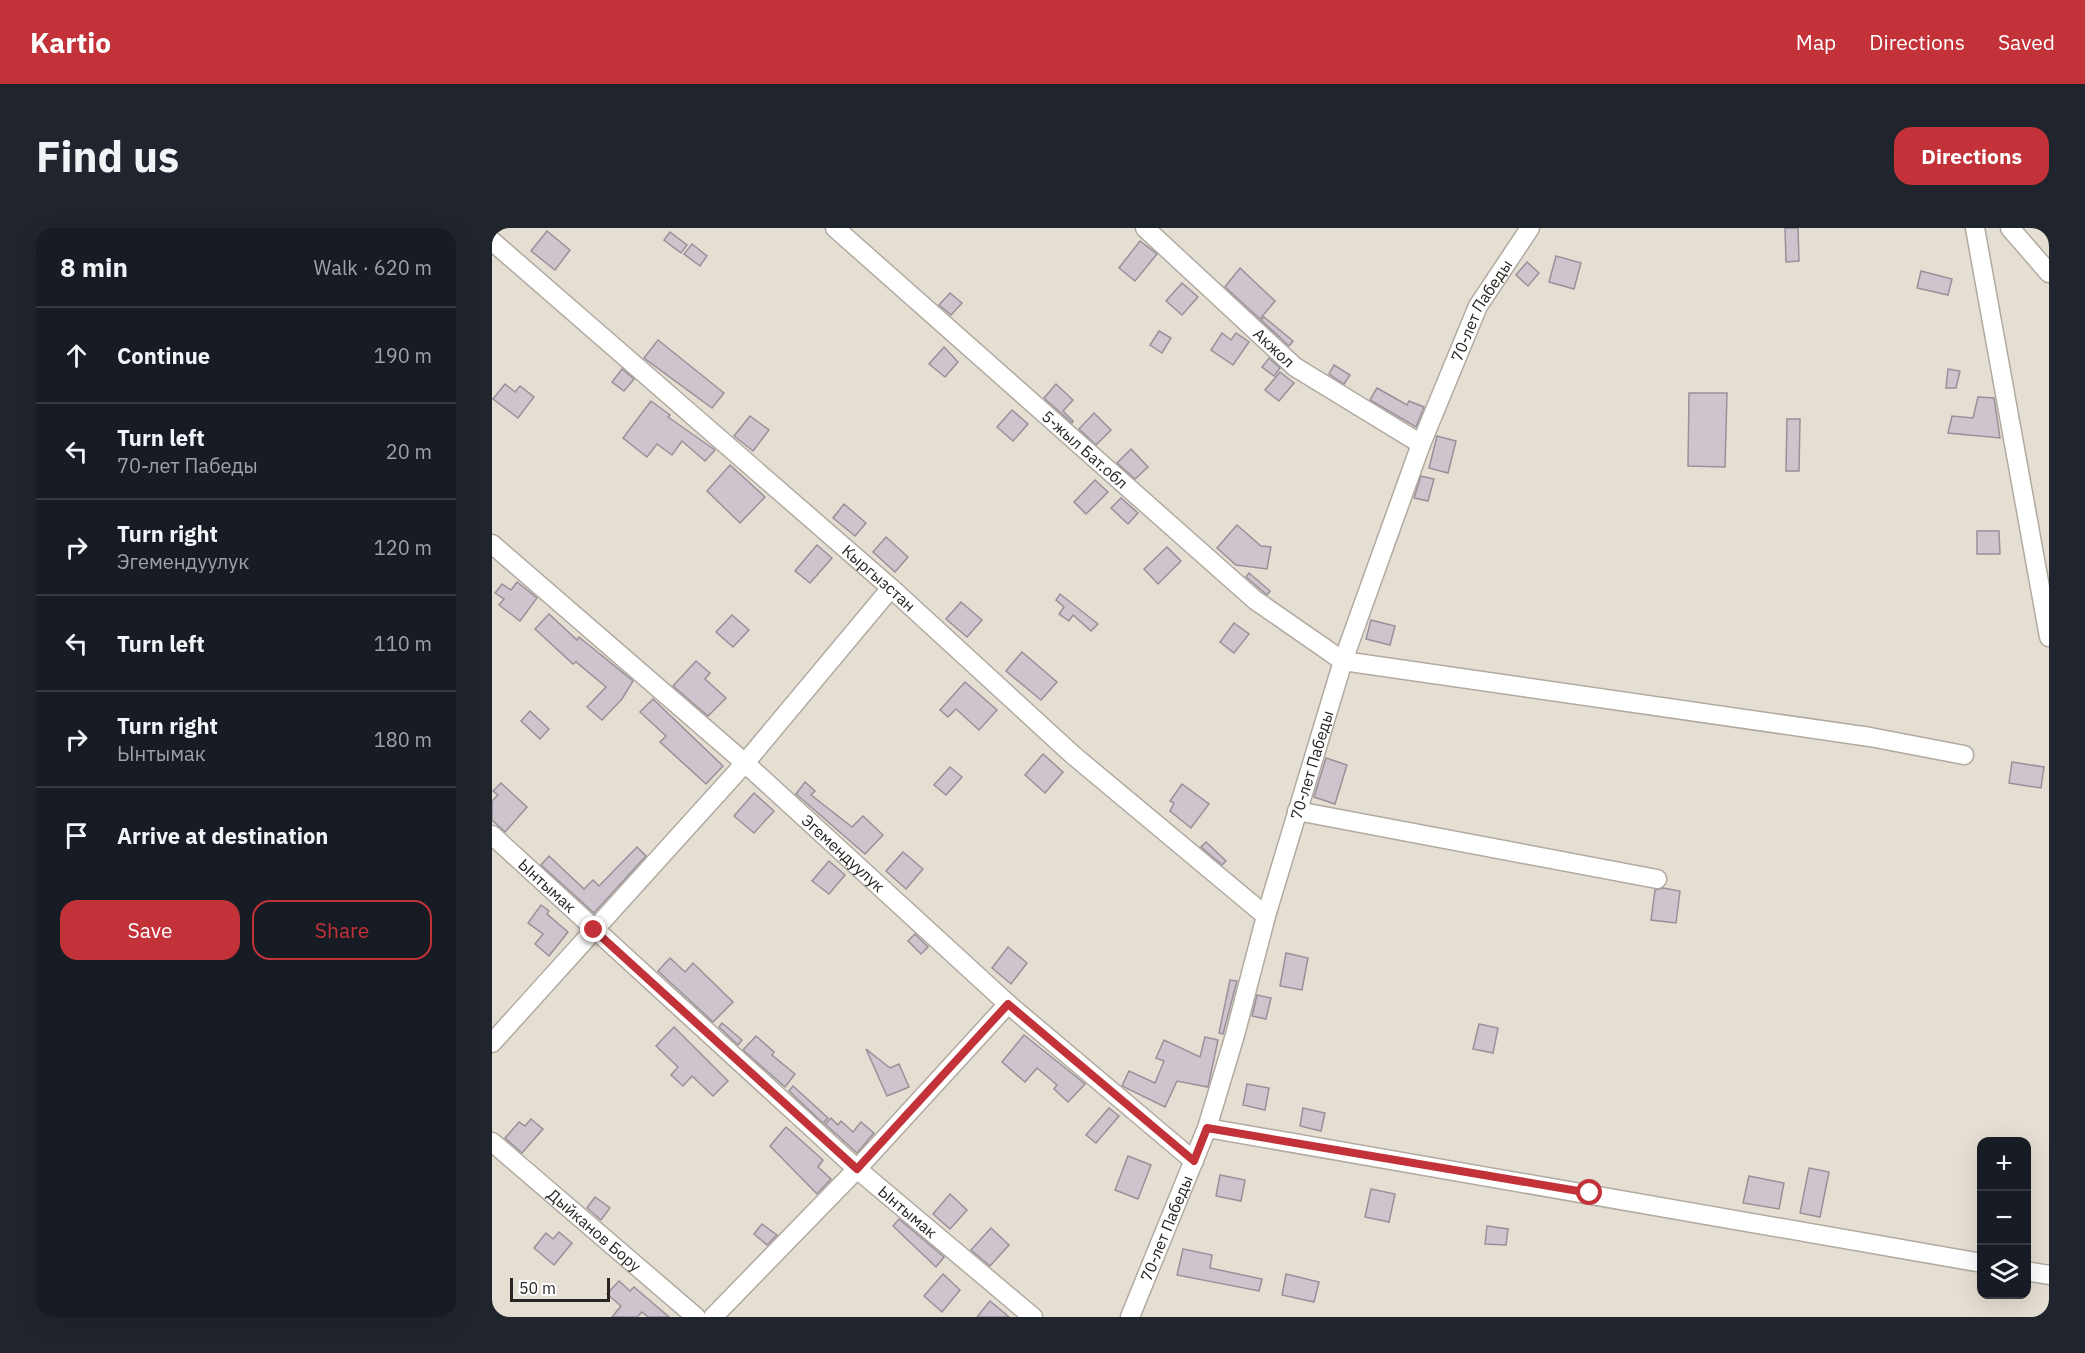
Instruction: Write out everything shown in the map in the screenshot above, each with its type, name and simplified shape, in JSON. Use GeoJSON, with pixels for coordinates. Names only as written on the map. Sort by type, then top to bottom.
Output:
{"type":"FeatureCollection","features":[{"type":"Feature","properties":{"kind":"street","name":"5-жыл Бат.обл"},"geometry":{"type":"LineString","coordinates":[[835,228],[1255,600],[1343,661]]}},
{"type":"Feature","properties":{"kind":"street","name":"Акжол"},"geometry":{"type":"LineString","coordinates":[[1145,228],[1295,367],[1421,444]]}},
{"type":"Feature","properties":{"kind":"street","name":"70-лет Пабеды"},"geometry":{"type":"LineString","coordinates":[[1130,1317],[1207,1128],[1235,1035],[1266,916],[1343,661],[1421,444],[1478,306],[1530,228]]}},
{"type":"Feature","properties":{"kind":"street"},"geometry":{"type":"LineString","coordinates":[[1975,228],[2049,638]]}},
{"type":"Feature","properties":{"kind":"street"},"geometry":{"type":"LineString","coordinates":[[2010,228],[2049,273]]}},
{"type":"Feature","properties":{"kind":"street","name":"Кыргызстан"},"geometry":{"type":"LineString","coordinates":[[492,241],[891,588],[1073,755],[1266,916]]}},
{"type":"Feature","properties":{"kind":"street","name":"Эгемендуулук"},"geometry":{"type":"LineString","coordinates":[[492,544],[745,763],[1008,1004],[1194,1161]]}},
{"type":"Feature","properties":{"kind":"street"},"geometry":{"type":"LineString","coordinates":[[492,1044],[745,763],[891,588]]}},
{"type":"Feature","properties":{"kind":"street"},"geometry":{"type":"LineString","coordinates":[[1343,661],[1859,736],[1964,755]]}},
{"type":"Feature","properties":{"kind":"street"},"geometry":{"type":"LineString","coordinates":[[1297,812],[1657,879]]}},
{"type":"Feature","properties":{"kind":"street","name":"Ынтымак"},"geometry":{"type":"LineString","coordinates":[[492,835],[857,1169],[1034,1317]]}},
{"type":"Feature","properties":{"kind":"street"},"geometry":{"type":"LineString","coordinates":[[713,1317],[857,1169],[1008,1004]]}},
{"type":"Feature","properties":{"kind":"street"},"geometry":{"type":"LineString","coordinates":[[1207,1128],[1977,1262]]}},
{"type":"Feature","properties":{"kind":"street","name":"Дыйканов Бору"},"geometry":{"type":"LineString","coordinates":[[492,1142],[696,1317]]}},
{"type":"Feature","properties":{"kind":"street"},"geometry":{"type":"LineString","coordinates":[[2031,1272],[2049,1275]]}},
{"type":"Feature","properties":{"kind":"building"},"geometry":{"type":"Polygon","coordinates":[[[1785,228],[1798,228],[1799,261],[1786,262],[1785,228]]]}},
{"type":"Feature","properties":{"kind":"building"},"geometry":{"type":"Polygon","coordinates":[[[547,231],[570,250],[555,270],[531,251],[547,231]]]}},
{"type":"Feature","properties":{"kind":"building"},"geometry":{"type":"Polygon","coordinates":[[[670,232],[687,245],[681,253],[664,240],[670,232]]]}},
{"type":"Feature","properties":{"kind":"building"},"geometry":{"type":"Polygon","coordinates":[[[1140,241],[1157,254],[1135,281],[1119,268],[1140,241]]]}},
{"type":"Feature","properties":{"kind":"building"},"geometry":{"type":"Polygon","coordinates":[[[692,244],[707,256],[700,266],[684,254],[692,244]]]}},
{"type":"Feature","properties":{"kind":"building"},"geometry":{"type":"Polygon","coordinates":[[[1556,256],[1581,263],[1574,289],[1549,282],[1556,256]]]}},
{"type":"Feature","properties":{"kind":"building"},"geometry":{"type":"Polygon","coordinates":[[[1527,262],[1539,273],[1528,286],[1516,275],[1527,262]]]}},
{"type":"Feature","properties":{"kind":"building"},"geometry":{"type":"Polygon","coordinates":[[[1240,268],[1275,301],[1260,319],[1225,287],[1240,268]]]}},
{"type":"Feature","properties":{"kind":"building"},"geometry":{"type":"Polygon","coordinates":[[[1921,271],[1952,279],[1948,295],[1917,288],[1921,271]]]}},
{"type":"Feature","properties":{"kind":"building"},"geometry":{"type":"Polygon","coordinates":[[[1182,283],[1198,297],[1182,315],[1166,301],[1182,283]]]}},
{"type":"Feature","properties":{"kind":"building"},"geometry":{"type":"Polygon","coordinates":[[[950,293],[962,303],[951,315],[939,305],[950,293]]]}},
{"type":"Feature","properties":{"kind":"building"},"geometry":{"type":"Polygon","coordinates":[[[1264,317],[1293,341],[1289,346],[1261,320],[1264,317]]]}},
{"type":"Feature","properties":{"kind":"building"},"geometry":{"type":"Polygon","coordinates":[[[1159,331],[1171,338],[1162,353],[1150,345],[1159,331]]]}},
{"type":"Feature","properties":{"kind":"building"},"geometry":{"type":"Polygon","coordinates":[[[1222,333],[1231,340],[1236,333],[1249,342],[1233,365],[1211,350],[1222,333]]]}},
{"type":"Feature","properties":{"kind":"building"},"geometry":{"type":"Polygon","coordinates":[[[658,340],[724,393],[712,408],[644,358],[658,340]]]}},
{"type":"Feature","properties":{"kind":"building"},"geometry":{"type":"Polygon","coordinates":[[[944,347],[958,362],[945,377],[929,364],[944,347]]]}},
{"type":"Feature","properties":{"kind":"building"},"geometry":{"type":"Polygon","coordinates":[[[1269,358],[1280,368],[1274,376],[1262,367],[1269,358]]]}},
{"type":"Feature","properties":{"kind":"building"},"geometry":{"type":"Polygon","coordinates":[[[1334,365],[1350,375],[1344,384],[1329,374],[1334,365]]]}},
{"type":"Feature","properties":{"kind":"building"},"geometry":{"type":"Polygon","coordinates":[[[622,369],[634,379],[624,391],[612,382],[622,369]]]}},
{"type":"Feature","properties":{"kind":"building"},"geometry":{"type":"Polygon","coordinates":[[[1948,369],[1960,371],[1956,388],[1946,388],[1948,369]]]}},
{"type":"Feature","properties":{"kind":"building"},"geometry":{"type":"Polygon","coordinates":[[[1280,372],[1294,383],[1279,401],[1265,390],[1280,372]]]}},
{"type":"Feature","properties":{"kind":"building"},"geometry":{"type":"Polygon","coordinates":[[[505,384],[515,392],[520,386],[534,397],[518,418],[493,399],[505,384]]]}},
{"type":"Feature","properties":{"kind":"building"},"geometry":{"type":"Polygon","coordinates":[[[1056,384],[1073,400],[1063,411],[1073,421],[1072,423],[1044,398],[1056,384]]]}},
{"type":"Feature","properties":{"kind":"building"},"geometry":{"type":"Polygon","coordinates":[[[1377,388],[1407,405],[1409,401],[1424,407],[1416,427],[1370,400],[1377,388]]]}},
{"type":"Feature","properties":{"kind":"building"},"geometry":{"type":"Polygon","coordinates":[[[1689,393],[1727,393],[1725,467],[1688,466],[1689,393]]]}},
{"type":"Feature","properties":{"kind":"building"},"geometry":{"type":"Polygon","coordinates":[[[1978,397],[1994,398],[2000,438],[1948,433],[1952,416],[1973,418],[1978,397]]]}},
{"type":"Feature","properties":{"kind":"building"},"geometry":{"type":"Polygon","coordinates":[[[651,401],[670,415],[668,417],[715,450],[705,461],[682,441],[672,455],[657,444],[647,457],[623,438],[651,401]]]}},
{"type":"Feature","properties":{"kind":"building"},"geometry":{"type":"Polygon","coordinates":[[[1012,410],[1028,424],[1013,441],[997,427],[1012,410]]]}},
{"type":"Feature","properties":{"kind":"building"},"geometry":{"type":"Polygon","coordinates":[[[1094,413],[1111,430],[1096,445],[1079,429],[1094,413]]]}},
{"type":"Feature","properties":{"kind":"building"},"geometry":{"type":"Polygon","coordinates":[[[750,416],[769,430],[753,451],[734,436],[750,416]]]}},
{"type":"Feature","properties":{"kind":"building"},"geometry":{"type":"Polygon","coordinates":[[[1787,419],[1800,419],[1799,471],[1786,471],[1787,419]]]}},
{"type":"Feature","properties":{"kind":"building"},"geometry":{"type":"Polygon","coordinates":[[[1437,436],[1456,441],[1448,473],[1429,468],[1437,436]]]}},
{"type":"Feature","properties":{"kind":"building"},"geometry":{"type":"Polygon","coordinates":[[[1131,449],[1148,467],[1135,479],[1117,463],[1131,449]]]}},
{"type":"Feature","properties":{"kind":"building"},"geometry":{"type":"Polygon","coordinates":[[[730,465],[765,497],[740,523],[707,491],[730,465]]]}},
{"type":"Feature","properties":{"kind":"building"},"geometry":{"type":"Polygon","coordinates":[[[1421,476],[1434,479],[1428,501],[1414,498],[1421,476]]]}},
{"type":"Feature","properties":{"kind":"building"},"geometry":{"type":"Polygon","coordinates":[[[1095,480],[1108,492],[1086,514],[1074,502],[1095,480]]]}},
{"type":"Feature","properties":{"kind":"building"},"geometry":{"type":"Polygon","coordinates":[[[1121,498],[1138,513],[1128,524],[1111,508],[1121,498]]]}},
{"type":"Feature","properties":{"kind":"building"},"geometry":{"type":"Polygon","coordinates":[[[844,504],[866,523],[855,536],[833,518],[844,504]]]}},
{"type":"Feature","properties":{"kind":"building"},"geometry":{"type":"Polygon","coordinates":[[[1237,525],[1261,546],[1271,547],[1267,569],[1236,565],[1217,548],[1237,525]]]}},
{"type":"Feature","properties":{"kind":"building"},"geometry":{"type":"Polygon","coordinates":[[[1977,531],[1999,531],[2000,554],[1977,554],[1977,531]]]}},
{"type":"Feature","properties":{"kind":"building"},"geometry":{"type":"Polygon","coordinates":[[[886,537],[908,557],[895,572],[873,552],[886,537]]]}},
{"type":"Feature","properties":{"kind":"building"},"geometry":{"type":"Polygon","coordinates":[[[817,545],[832,558],[810,583],[795,571],[817,545]]]}},
{"type":"Feature","properties":{"kind":"building"},"geometry":{"type":"Polygon","coordinates":[[[1167,547],[1181,561],[1158,584],[1144,569],[1167,547]]]}},
{"type":"Feature","properties":{"kind":"building"},"geometry":{"type":"Polygon","coordinates":[[[1249,573],[1270,591],[1267,595],[1246,577],[1249,573]]]}},
{"type":"Feature","properties":{"kind":"building"},"geometry":{"type":"Polygon","coordinates":[[[517,582],[537,598],[520,621],[499,605],[504,599],[495,593],[502,584],[511,590],[517,582]]]}},
{"type":"Feature","properties":{"kind":"building"},"geometry":{"type":"Polygon","coordinates":[[[1060,594],[1098,624],[1091,631],[1073,615],[1069,621],[1059,614],[1064,607],[1056,600],[1060,594]]]}},
{"type":"Feature","properties":{"kind":"building"},"geometry":{"type":"Polygon","coordinates":[[[961,602],[982,620],[967,637],[946,619],[961,602]]]}},
{"type":"Feature","properties":{"kind":"building"},"geometry":{"type":"Polygon","coordinates":[[[549,614],[577,640],[579,637],[633,681],[622,699],[602,720],[587,707],[606,687],[576,662],[573,664],[535,629],[549,614]]]}},
{"type":"Feature","properties":{"kind":"building"},"geometry":{"type":"Polygon","coordinates":[[[732,615],[749,630],[733,647],[716,632],[732,615]]]}},
{"type":"Feature","properties":{"kind":"building"},"geometry":{"type":"Polygon","coordinates":[[[1371,620],[1395,626],[1390,645],[1366,639],[1371,620]]]}},
{"type":"Feature","properties":{"kind":"building"},"geometry":{"type":"Polygon","coordinates":[[[1234,623],[1249,634],[1234,653],[1220,642],[1234,623]]]}},
{"type":"Feature","properties":{"kind":"building"},"geometry":{"type":"Polygon","coordinates":[[[1022,652],[1057,682],[1041,700],[1006,671],[1022,652]]]}},
{"type":"Feature","properties":{"kind":"building"},"geometry":{"type":"Polygon","coordinates":[[[696,661],[710,673],[705,679],[726,698],[708,716],[673,686],[696,661]]]}},
{"type":"Feature","properties":{"kind":"building"},"geometry":{"type":"Polygon","coordinates":[[[965,682],[997,710],[979,730],[956,709],[948,717],[940,710],[965,682]]]}},
{"type":"Feature","properties":{"kind":"building"},"geometry":{"type":"Polygon","coordinates":[[[653,699],[723,766],[706,784],[660,742],[666,736],[640,712],[653,699]]]}},
{"type":"Feature","properties":{"kind":"building"},"geometry":{"type":"Polygon","coordinates":[[[530,711],[549,729],[540,739],[521,721],[530,711]]]}},
{"type":"Feature","properties":{"kind":"building"},"geometry":{"type":"Polygon","coordinates":[[[1043,754],[1063,772],[1045,793],[1025,775],[1043,754]]]}},
{"type":"Feature","properties":{"kind":"building"},"geometry":{"type":"Polygon","coordinates":[[[1326,758],[1347,765],[1335,804],[1314,797],[1326,758]]]}},
{"type":"Feature","properties":{"kind":"building"},"geometry":{"type":"Polygon","coordinates":[[[2012,762],[2044,767],[2041,788],[2009,783],[2012,762]]]}},
{"type":"Feature","properties":{"kind":"building"},"geometry":{"type":"Polygon","coordinates":[[[950,767],[962,777],[946,795],[934,785],[950,767]]]}},
{"type":"Feature","properties":{"kind":"building"},"geometry":{"type":"Polygon","coordinates":[[[805,782],[815,791],[811,795],[852,827],[863,816],[883,835],[865,854],[796,794],[805,782]]]}},
{"type":"Feature","properties":{"kind":"building"},"geometry":{"type":"Polygon","coordinates":[[[501,783],[527,807],[505,832],[492,820],[492,801],[498,795],[493,791],[501,783]]]}},
{"type":"Feature","properties":{"kind":"building"},"geometry":{"type":"Polygon","coordinates":[[[1182,784],[1209,804],[1191,828],[1170,811],[1174,803],[1170,801],[1182,784]]]}},
{"type":"Feature","properties":{"kind":"building"},"geometry":{"type":"Polygon","coordinates":[[[754,793],[774,811],[754,833],[734,816],[754,793]]]}},
{"type":"Feature","properties":{"kind":"building"},"geometry":{"type":"Polygon","coordinates":[[[1206,842],[1226,861],[1222,865],[1201,847],[1206,842]]]}},
{"type":"Feature","properties":{"kind":"building"},"geometry":{"type":"Polygon","coordinates":[[[637,847],[646,856],[594,913],[541,865],[549,856],[584,889],[593,880],[599,886],[637,847]]]}},
{"type":"Feature","properties":{"kind":"building"},"geometry":{"type":"Polygon","coordinates":[[[903,852],[923,869],[906,889],[886,871],[903,852]]]}},
{"type":"Feature","properties":{"kind":"building"},"geometry":{"type":"Polygon","coordinates":[[[829,861],[845,875],[829,894],[812,881],[829,861]]]}},
{"type":"Feature","properties":{"kind":"building"},"geometry":{"type":"Polygon","coordinates":[[[1663,888],[1680,891],[1676,923],[1651,920],[1655,890],[1663,888]]]}},
{"type":"Feature","properties":{"kind":"building"},"geometry":{"type":"Polygon","coordinates":[[[541,905],[549,911],[547,914],[568,932],[549,956],[535,944],[543,934],[528,923],[541,905]]]}},
{"type":"Feature","properties":{"kind":"building"},"geometry":{"type":"Polygon","coordinates":[[[915,934],[928,947],[921,954],[908,941],[915,934]]]}},
{"type":"Feature","properties":{"kind":"building"},"geometry":{"type":"Polygon","coordinates":[[[1008,947],[1027,963],[1011,984],[992,968],[1008,947]]]}},
{"type":"Feature","properties":{"kind":"building"},"geometry":{"type":"Polygon","coordinates":[[[1286,953],[1308,958],[1302,990],[1280,986],[1286,953]]]}},
{"type":"Feature","properties":{"kind":"building"},"geometry":{"type":"Polygon","coordinates":[[[670,958],[685,972],[693,963],[733,1002],[713,1022],[658,971],[670,958]]]}},
{"type":"Feature","properties":{"kind":"building"},"geometry":{"type":"Polygon","coordinates":[[[1230,980],[1237,981],[1223,1034],[1219,1033],[1230,980]]]}},
{"type":"Feature","properties":{"kind":"building"},"geometry":{"type":"Polygon","coordinates":[[[1257,995],[1271,998],[1266,1019],[1252,1016],[1257,995]]]}},
{"type":"Feature","properties":{"kind":"building"},"geometry":{"type":"Polygon","coordinates":[[[722,1023],[742,1040],[738,1045],[719,1027],[722,1023]]]}},
{"type":"Feature","properties":{"kind":"building"},"geometry":{"type":"Polygon","coordinates":[[[1479,1024],[1498,1028],[1493,1053],[1473,1049],[1479,1024]]]}},
{"type":"Feature","properties":{"kind":"building"},"geometry":{"type":"Polygon","coordinates":[[[674,1027],[728,1081],[713,1096],[692,1076],[683,1086],[671,1075],[678,1067],[656,1046],[674,1027]]]}},
{"type":"Feature","properties":{"kind":"building"},"geometry":{"type":"Polygon","coordinates":[[[1024,1035],[1085,1084],[1068,1102],[1054,1089],[1057,1085],[1037,1068],[1025,1082],[1002,1062],[1024,1035]]]}},
{"type":"Feature","properties":{"kind":"building"},"geometry":{"type":"Polygon","coordinates":[[[756,1036],[774,1052],[772,1055],[795,1074],[785,1087],[743,1050],[756,1036]]]}},
{"type":"Feature","properties":{"kind":"building"},"geometry":{"type":"Polygon","coordinates":[[[1205,1037],[1218,1040],[1208,1087],[1177,1081],[1165,1107],[1122,1086],[1129,1071],[1155,1083],[1164,1061],[1156,1058],[1164,1040],[1200,1057],[1205,1037]]]}},
{"type":"Feature","properties":{"kind":"building"},"geometry":{"type":"Polygon","coordinates":[[[866,1049],[890,1068],[899,1064],[909,1087],[887,1096],[866,1049]]]}},
{"type":"Feature","properties":{"kind":"building"},"geometry":{"type":"Polygon","coordinates":[[[1247,1084],[1269,1088],[1265,1110],[1243,1105],[1247,1084]]]}},
{"type":"Feature","properties":{"kind":"building"},"geometry":{"type":"Polygon","coordinates":[[[793,1086],[828,1118],[823,1123],[789,1091],[793,1086]]]}},
{"type":"Feature","properties":{"kind":"building"},"geometry":{"type":"Polygon","coordinates":[[[1109,1108],[1119,1116],[1096,1143],[1086,1135],[1109,1108]]]}},
{"type":"Feature","properties":{"kind":"building"},"geometry":{"type":"Polygon","coordinates":[[[1303,1108],[1325,1113],[1321,1131],[1300,1126],[1303,1108]]]}},
{"type":"Feature","properties":{"kind":"building"},"geometry":{"type":"Polygon","coordinates":[[[831,1118],[838,1125],[841,1121],[853,1132],[861,1122],[874,1133],[857,1153],[825,1124],[831,1118]]]}},
{"type":"Feature","properties":{"kind":"building"},"geometry":{"type":"Polygon","coordinates":[[[531,1119],[543,1129],[522,1153],[505,1138],[519,1122],[525,1126],[531,1119]]]}},
{"type":"Feature","properties":{"kind":"building"},"geometry":{"type":"Polygon","coordinates":[[[786,1127],[823,1160],[818,1167],[831,1179],[817,1194],[770,1146],[786,1127]]]}},
{"type":"Feature","properties":{"kind":"building"},"geometry":{"type":"Polygon","coordinates":[[[1128,1156],[1151,1165],[1138,1199],[1115,1190],[1128,1156]]]}},
{"type":"Feature","properties":{"kind":"building"},"geometry":{"type":"Polygon","coordinates":[[[1809,1168],[1829,1172],[1820,1217],[1800,1213],[1809,1168]]]}},
{"type":"Feature","properties":{"kind":"building"},"geometry":{"type":"Polygon","coordinates":[[[1220,1175],[1245,1180],[1241,1201],[1216,1196],[1220,1175]]]}},
{"type":"Feature","properties":{"kind":"building"},"geometry":{"type":"Polygon","coordinates":[[[1749,1176],[1784,1183],[1779,1209],[1743,1203],[1749,1176]]]}},
{"type":"Feature","properties":{"kind":"building"},"geometry":{"type":"Polygon","coordinates":[[[1371,1189],[1395,1194],[1389,1222],[1365,1217],[1371,1189]]]}},
{"type":"Feature","properties":{"kind":"building"},"geometry":{"type":"Polygon","coordinates":[[[950,1194],[967,1210],[950,1229],[933,1214],[950,1194]]]}},
{"type":"Feature","properties":{"kind":"building"},"geometry":{"type":"Polygon","coordinates":[[[595,1197],[610,1208],[601,1220],[587,1208],[595,1197]]]}},
{"type":"Feature","properties":{"kind":"building"},"geometry":{"type":"Polygon","coordinates":[[[899,1219],[944,1257],[936,1267],[893,1226],[899,1219]]]}},
{"type":"Feature","properties":{"kind":"building"},"geometry":{"type":"Polygon","coordinates":[[[762,1224],[777,1235],[767,1245],[754,1234],[762,1224]]]}},
{"type":"Feature","properties":{"kind":"building"},"geometry":{"type":"Polygon","coordinates":[[[1487,1226],[1508,1229],[1506,1245],[1485,1244],[1487,1226]]]}},
{"type":"Feature","properties":{"kind":"building"},"geometry":{"type":"Polygon","coordinates":[[[991,1228],[1009,1245],[990,1266],[971,1250],[991,1228]]]}},
{"type":"Feature","properties":{"kind":"building"},"geometry":{"type":"Polygon","coordinates":[[[559,1232],[572,1243],[554,1265],[534,1248],[546,1233],[553,1239],[559,1232]]]}},
{"type":"Feature","properties":{"kind":"building"},"geometry":{"type":"Polygon","coordinates":[[[1183,1249],[1212,1255],[1210,1268],[1262,1279],[1259,1291],[1177,1275],[1183,1249]]]}},
{"type":"Feature","properties":{"kind":"building"},"geometry":{"type":"Polygon","coordinates":[[[943,1274],[960,1290],[942,1312],[924,1296],[943,1274]]]}},
{"type":"Feature","properties":{"kind":"building"},"geometry":{"type":"Polygon","coordinates":[[[1286,1274],[1319,1282],[1314,1302],[1282,1295],[1286,1274]]]}},
{"type":"Feature","properties":{"kind":"building"},"geometry":{"type":"Polygon","coordinates":[[[619,1281],[630,1291],[634,1287],[669,1317],[648,1317],[642,1312],[637,1317],[612,1317],[621,1306],[607,1294],[619,1281]]]}},
{"type":"Feature","properties":{"kind":"building"},"geometry":{"type":"Polygon","coordinates":[[[990,1301],[1009,1317],[977,1317],[990,1301]]]}},
{"type":"Feature","properties":{"kind":"route"},"geometry":{"type":"LineString","coordinates":[[594,930],[857,1169],[1008,1004],[1194,1161],[1207,1128],[1590,1193]]}}]}
